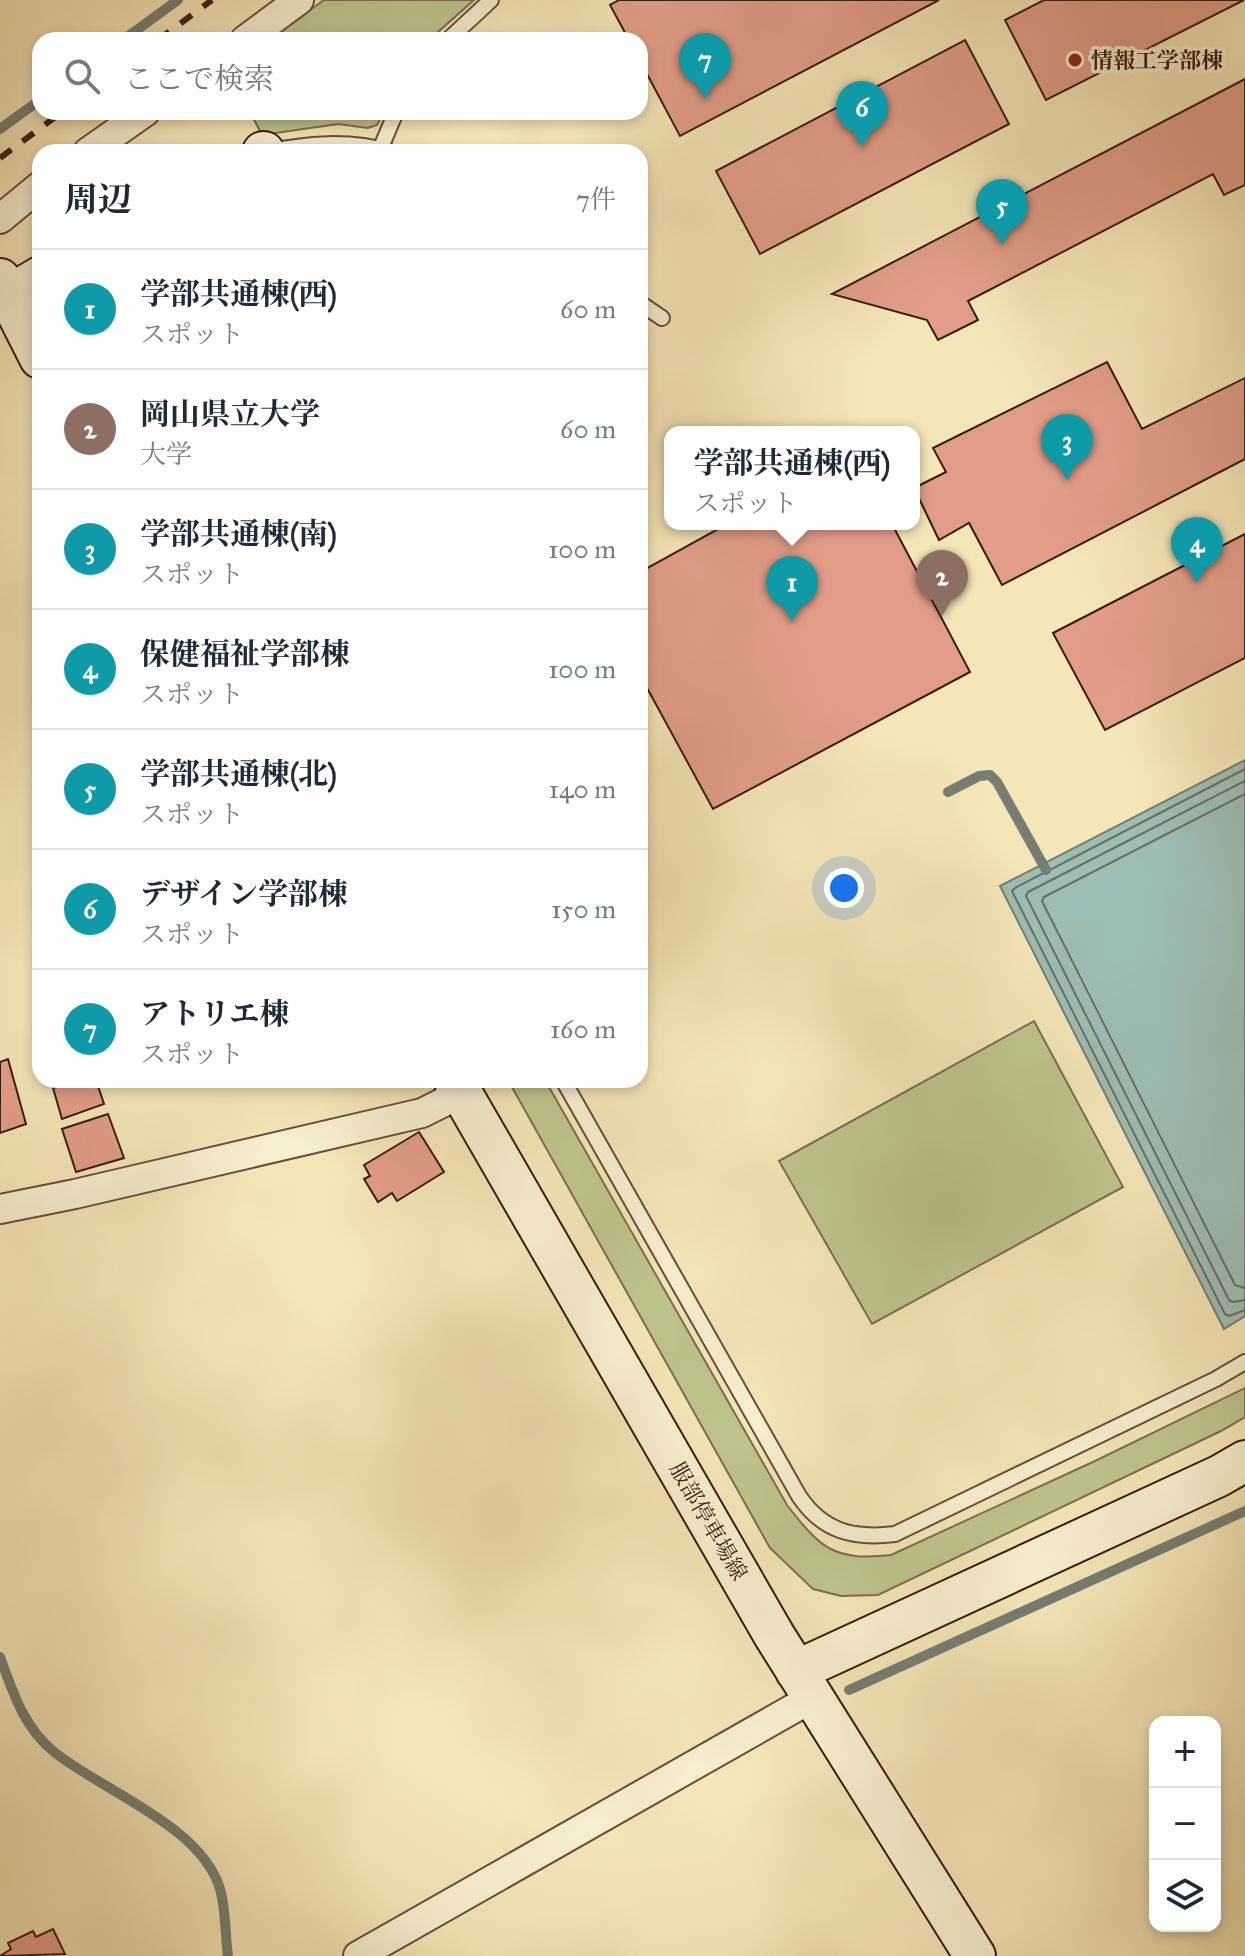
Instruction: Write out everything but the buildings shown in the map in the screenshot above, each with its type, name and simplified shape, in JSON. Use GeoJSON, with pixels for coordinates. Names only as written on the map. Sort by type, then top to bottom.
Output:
{"type":"FeatureCollection","features":[{"type":"Feature","properties":{"kind":"main road"},"geometry":{"type":"LineString","coordinates":[[12,288],[32,338]]}},
{"type":"Feature","properties":{"kind":"main road","name":"服部停車場線"},"geometry":{"type":"LineString","coordinates":[[459,1088],[804,1684],[975,1956]]}},
{"type":"Feature","properties":{"kind":"main road"},"geometry":{"type":"LineString","coordinates":[[804,1684],[1245,1461]]}},
{"type":"Feature","properties":{"kind":"street"},"geometry":{"type":"LineString","coordinates":[[256,32],[299,0]]}},
{"type":"Feature","properties":{"kind":"street"},"geometry":{"type":"LineString","coordinates":[[99,144],[134,120]]}},
{"type":"Feature","properties":{"kind":"street"},"geometry":{"type":"LineString","coordinates":[[0,219],[32,193]]}},
{"type":"Feature","properties":{"kind":"street"},"geometry":{"type":"LineString","coordinates":[[0,1209],[90,1191],[422,1113],[442,1103],[454,1088]]}},
{"type":"Feature","properties":{"kind":"street"},"geometry":{"type":"LineString","coordinates":[[358,1956],[804,1684]]}},
{"type":"Feature","properties":{"kind":"lane"},"geometry":{"type":"LineString","coordinates":[[457,32],[491,0]]}},
{"type":"Feature","properties":{"kind":"lane"},"geometry":{"type":"LineString","coordinates":[[385,144],[393,120]]}},
{"type":"Feature","properties":{"kind":"lane"},"geometry":{"type":"LineString","coordinates":[[648,308],[662,318]]}},
{"type":"Feature","properties":{"kind":"lane"},"geometry":{"type":"LineString","coordinates":[[568,1088],[799,1496],[807,1508],[825,1523],[843,1531],[867,1537],[895,1534],[1216,1379],[1245,1362]]}},
{"type":"Feature","properties":{"kind":"green space"},"geometry":{"type":"Polygon","coordinates":[[[324,0],[474,0],[438,32],[279,32],[324,0]]]}},
{"type":"Feature","properties":{"kind":"green space"},"geometry":{"type":"Polygon","coordinates":[[[254,120],[380,120],[377,125],[368,128],[338,124],[262,135],[254,120]]]}},
{"type":"Feature","properties":{"kind":"green space"},"geometry":{"type":"Polygon","coordinates":[[[1034,1021],[1123,1187],[872,1324],[779,1161],[1034,1021]]]}},
{"type":"Feature","properties":{"kind":"green space"},"geometry":{"type":"Polygon","coordinates":[[[512,1088],[550,1088],[787,1505],[810,1532],[830,1549],[855,1556],[891,1555],[1245,1388],[1245,1417],[1221,1431],[878,1595],[841,1596],[813,1589],[770,1548],[512,1088]]]}},
{"type":"Feature","properties":{"kind":"water"},"geometry":{"type":"Polygon","coordinates":[[[1245,760],[1245,1316],[1224,1329],[1000,886],[1245,760]]]}},
{"type":"Feature","properties":{"kind":"waterway"},"geometry":{"type":"LineString","coordinates":[[134,32],[178,0]]}},
{"type":"Feature","properties":{"kind":"waterway"},"geometry":{"type":"LineString","coordinates":[[0,129],[32,106]]}},
{"type":"Feature","properties":{"kind":"waterway"},"geometry":{"type":"LineString","coordinates":[[948,792],[979,776],[990,775],[997,782],[1046,870]]}},
{"type":"Feature","properties":{"kind":"waterway"},"geometry":{"type":"LineString","coordinates":[[849,1690],[1245,1511]]}},
{"type":"Feature","properties":{"kind":"waterway"},"geometry":{"type":"LineString","coordinates":[[0,1657],[26,1720],[43,1741],[73,1766],[171,1827],[209,1866],[222,1897],[228,1956]]}},
{"type":"Feature","properties":{"kind":"railway"},"geometry":{"type":"LineString","coordinates":[[169,32],[212,0]]}},
{"type":"Feature","properties":{"kind":"railway"},"geometry":{"type":"LineString","coordinates":[[0,158],[51,120]]}},
{"type":"Feature","properties":{"kind":"place","name":"情報工学部棟"},"geometry":{"type":"Point","coordinates":[1075,60]}},
{"type":"Feature","properties":{"kind":"place","name":"アトリエ棟"},"geometry":{"type":"Point","coordinates":[705,99]}},
{"type":"Feature","properties":{"kind":"place","name":"デザイン学部棟"},"geometry":{"type":"Point","coordinates":[862,147]}},
{"type":"Feature","properties":{"kind":"place","name":"学部共通棟(北)"},"geometry":{"type":"Point","coordinates":[1002,245]}},
{"type":"Feature","properties":{"kind":"place","name":"学部共通棟(南)"},"geometry":{"type":"Point","coordinates":[1067,480]}},
{"type":"Feature","properties":{"kind":"place","name":"保健福祉学部棟"},"geometry":{"type":"Point","coordinates":[1197,583]}},
{"type":"Feature","properties":{"kind":"place","name":"岡山県立大学"},"geometry":{"type":"Point","coordinates":[942,616]}},
{"type":"Feature","properties":{"kind":"place","name":"学部共通棟(西)"},"geometry":{"type":"Point","coordinates":[792,622]}}]}
